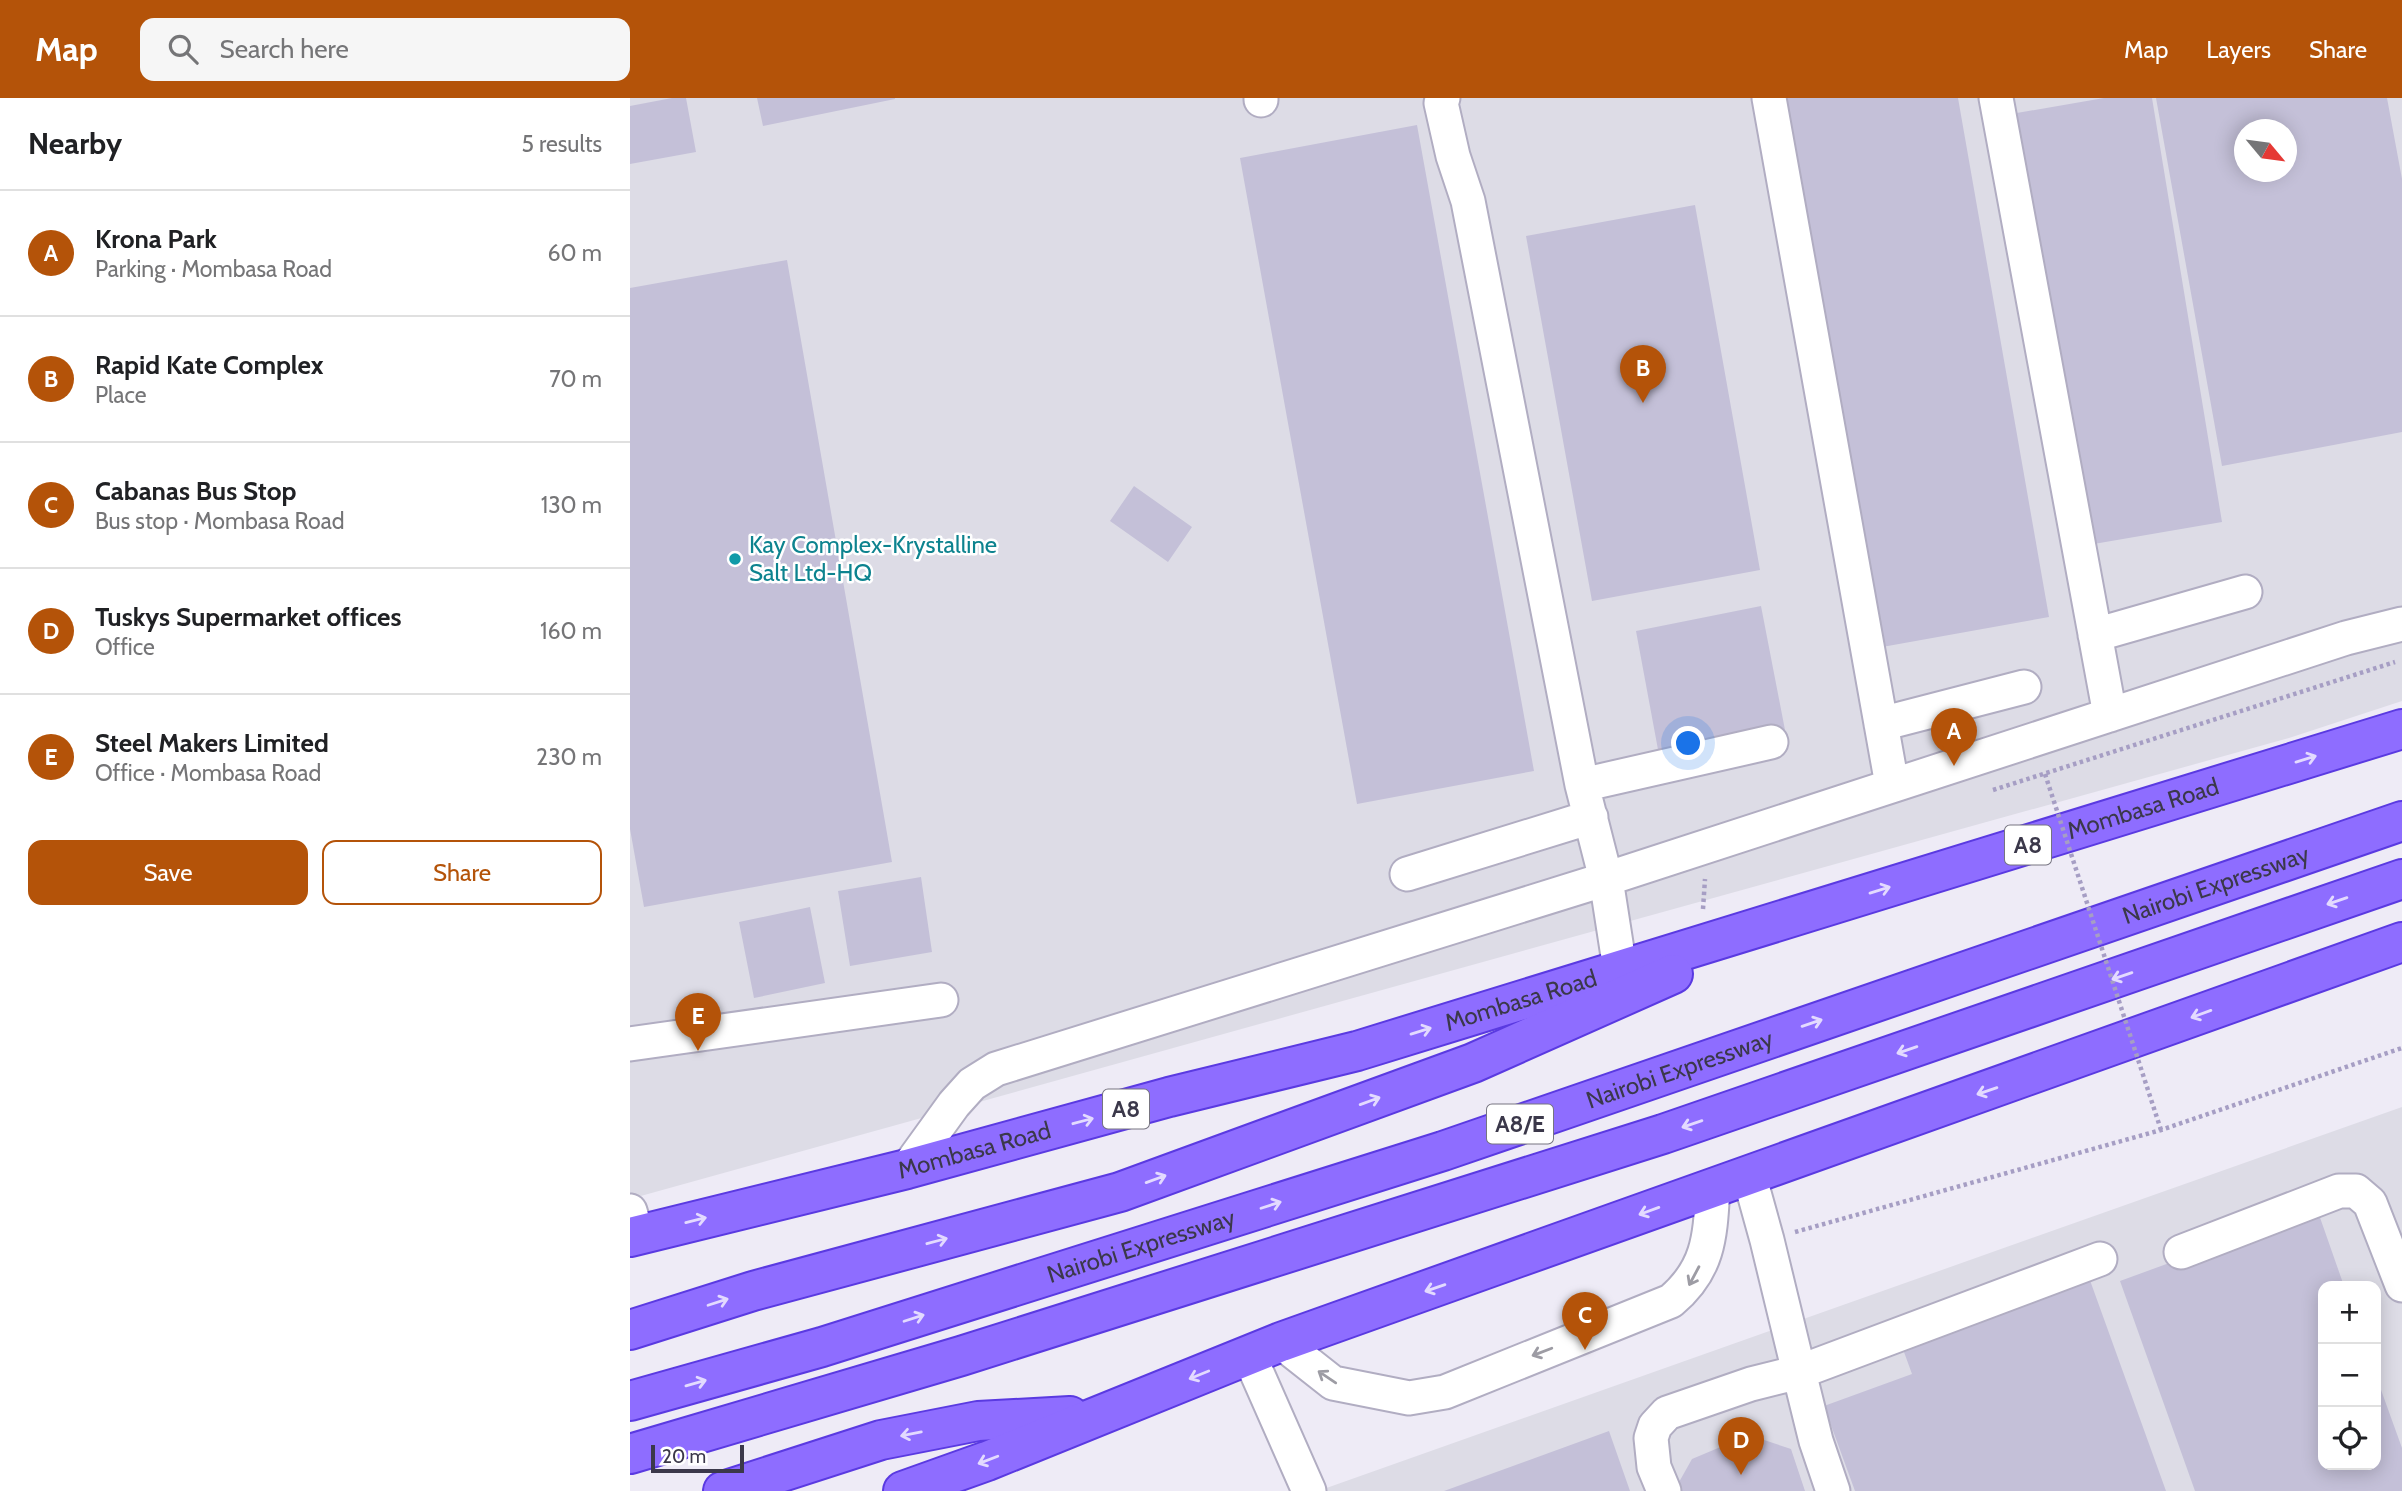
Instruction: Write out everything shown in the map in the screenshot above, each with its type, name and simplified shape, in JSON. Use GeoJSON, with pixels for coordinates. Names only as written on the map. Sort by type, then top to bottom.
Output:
{"type":"FeatureCollection","features":[{"type":"Feature","properties":{"kind":"highway","name":"Mombasa Road"},"geometry":{"type":"LineString","coordinates":[[632,1227],[907,1169],[1169,1097],[1357,1051],[2402,729]]}},
{"type":"Feature","properties":{"kind":"highway","name":"Nairobi Expressway"},"geometry":{"type":"LineString","coordinates":[[630,1401],[835,1343],[1443,1151],[2402,821]]}},
{"type":"Feature","properties":{"kind":"highway","name":"Nairobi Expressway"},"geometry":{"type":"LineString","coordinates":[[630,1454],[961,1356],[1663,1134],[2402,879]]}},
{"type":"Feature","properties":{"kind":"highway"},"geometry":{"type":"LineString","coordinates":[[630,1331],[753,1291],[1120,1192],[1473,1063],[1815,909]]}},
{"type":"Feature","properties":{"kind":"highway"},"geometry":{"type":"LineString","coordinates":[[903,1491],[987,1461],[1265,1349],[2402,942]]}},
{"type":"Feature","properties":{"kind":"highway"},"geometry":{"type":"LineString","coordinates":[[723,1491],[881,1440],[978,1421],[1101,1415]]}},
{"type":"Feature","properties":{"kind":"lane"},"geometry":{"type":"LineString","coordinates":[[1443,98],[1441,103],[1453,156],[1468,201],[1582,785],[1606,878],[1619,969]]}},
{"type":"Feature","properties":{"kind":"lane"},"geometry":{"type":"LineString","coordinates":[[1769,98],[1892,785]]}},
{"type":"Feature","properties":{"kind":"lane"},"geometry":{"type":"LineString","coordinates":[[1996,98],[2110,715]]}},
{"type":"Feature","properties":{"kind":"lane"},"geometry":{"type":"LineString","coordinates":[[2095,635],[2245,592]]}},
{"type":"Feature","properties":{"kind":"lane"},"geometry":{"type":"LineString","coordinates":[[907,1169],[954,1104],[972,1084],[996,1069],[1606,878],[2346,638],[2402,624]]}},
{"type":"Feature","properties":{"kind":"lane"},"geometry":{"type":"LineString","coordinates":[[1881,724],[2024,687]]}},
{"type":"Feature","properties":{"kind":"lane"},"geometry":{"type":"LineString","coordinates":[[1582,785],[1771,742]]}},
{"type":"Feature","properties":{"kind":"lane"},"geometry":{"type":"LineString","coordinates":[[1407,874],[1591,817]]}},
{"type":"Feature","properties":{"kind":"lane"},"geometry":{"type":"LineString","coordinates":[[630,1044],[941,1000]]}},
{"type":"Feature","properties":{"kind":"lane"},"geometry":{"type":"LineString","coordinates":[[1749,1175],[1816,1441],[1833,1491]]}},
{"type":"Feature","properties":{"kind":"lane"},"geometry":{"type":"LineString","coordinates":[[1265,1349],[1333,1383],[1409,1398],[1445,1392],[1671,1301],[1687,1288],[1709,1242],[1713,1187]]}},
{"type":"Feature","properties":{"kind":"lane"},"geometry":{"type":"LineString","coordinates":[[2180,1252],[2339,1191],[2356,1191],[2370,1203],[2402,1286]]}},
{"type":"Feature","properties":{"kind":"lane"},"geometry":{"type":"LineString","coordinates":[[1664,1491],[1654,1467],[1651,1438],[1655,1426],[1667,1413],[1751,1384],[1799,1372],[2100,1259]]}},
{"type":"Feature","properties":{"kind":"lane"},"geometry":{"type":"LineString","coordinates":[[1265,1349],[1309,1491]]}},
{"type":"Feature","properties":{"kind":"path"},"geometry":{"type":"LineString","coordinates":[[1993,790],[2402,659]]}},
{"type":"Feature","properties":{"kind":"path"},"geometry":{"type":"LineString","coordinates":[[2045,774],[2161,1130]]}},
{"type":"Feature","properties":{"kind":"path"},"geometry":{"type":"LineString","coordinates":[[1699,944],[1706,876]]}},
{"type":"Feature","properties":{"kind":"path"},"geometry":{"type":"LineString","coordinates":[[1767,1240],[2161,1130],[2402,1048]]}},
{"type":"Feature","properties":{"kind":"shaded area"},"geometry":{"type":"Polygon","coordinates":[[[630,98],[2402,98],[2402,701],[2289,738],[630,1199],[630,98]]]}},
{"type":"Feature","properties":{"kind":"shaded area"},"geometry":{"type":"Polygon","coordinates":[[[2402,1107],[2402,1491],[1318,1491],[2402,1107]]]}},
{"type":"Feature","properties":{"kind":"building"},"geometry":{"type":"Polygon","coordinates":[[[686,98],[696,152],[630,164],[630,106],[686,98]]]}},
{"type":"Feature","properties":{"kind":"building"},"geometry":{"type":"Polygon","coordinates":[[[757,98],[895,98],[895,99],[763,126],[757,98]]]}},
{"type":"Feature","properties":{"kind":"building"},"geometry":{"type":"Polygon","coordinates":[[[1775,98],[1958,98],[2049,617],[1871,649],[1775,98]]]}},
{"type":"Feature","properties":{"kind":"building"},"geometry":{"type":"Polygon","coordinates":[[[2104,98],[2152,98],[2222,522],[2082,546],[2011,114],[2104,98]]]}},
{"type":"Feature","properties":{"kind":"building"},"geometry":{"type":"Polygon","coordinates":[[[2156,98],[2387,98],[2402,179],[2402,432],[2222,466],[2156,98]]]}},
{"type":"Feature","properties":{"kind":"building"},"geometry":{"type":"Polygon","coordinates":[[[1417,125],[1534,771],[1357,804],[1240,158],[1417,125]]]}},
{"type":"Feature","properties":{"kind":"building"},"geometry":{"type":"Polygon","coordinates":[[[1695,205],[1760,570],[1592,601],[1526,236],[1695,205]]]}},
{"type":"Feature","properties":{"kind":"building","name":"Kay Complex-Krystalline Salt Ltd-HQ"},"geometry":{"type":"Polygon","coordinates":[[[787,260],[892,862],[644,907],[630,829],[630,288],[787,260]]]}},
{"type":"Feature","properties":{"kind":"building"},"geometry":{"type":"Polygon","coordinates":[[[1134,486],[1192,527],[1168,562],[1110,521],[1134,486]]]}},
{"type":"Feature","properties":{"kind":"building"},"geometry":{"type":"Polygon","coordinates":[[[1761,606],[1785,730],[1659,755],[1636,631],[1761,606]]]}},
{"type":"Feature","properties":{"kind":"building"},"geometry":{"type":"Polygon","coordinates":[[[921,877],[932,952],[850,966],[838,891],[921,877]]]}},
{"type":"Feature","properties":{"kind":"building"},"geometry":{"type":"Polygon","coordinates":[[[810,907],[825,983],[754,998],[739,922],[810,907]]]}},
{"type":"Feature","properties":{"kind":"building"},"geometry":{"type":"Polygon","coordinates":[[[2317,1209],[2342,1281],[2318,1281],[2318,1470],[2381,1470],[2381,1390],[2402,1448],[2402,1491],[2195,1491],[2120,1281],[2317,1209]]]}},
{"type":"Feature","properties":{"kind":"building"},"geometry":{"type":"Polygon","coordinates":[[[2087,1272],[2166,1491],[1855,1491],[1824,1406],[1912,1374],[1900,1341],[2087,1272]]]}},
{"type":"Feature","properties":{"kind":"building"},"geometry":{"type":"Polygon","coordinates":[[[1609,1431],[1630,1491],[1444,1491],[1609,1431]]]}},
{"type":"Feature","properties":{"kind":"building"},"geometry":{"type":"Polygon","coordinates":[[[1749,1435],[1791,1449],[1805,1491],[1674,1491],[1692,1459],[1749,1435]]]}},
{"type":"Feature","properties":{"kind":"place","name":"Rapid Kate Complex"},"geometry":{"type":"Point","coordinates":[1643,403]}},
{"type":"Feature","properties":{"kind":"place","name":"Kay Complex-Krystalline Salt Ltd-HQ"},"geometry":{"type":"Point","coordinates":[735,559]}},
{"type":"Feature","properties":{"kind":"place","name":"Krona Park"},"geometry":{"type":"Point","coordinates":[1954,766]}},
{"type":"Feature","properties":{"kind":"place","name":"Steel Makers Limited"},"geometry":{"type":"Point","coordinates":[698,1051]}},
{"type":"Feature","properties":{"kind":"place","name":"Cabanas Bus Stop"},"geometry":{"type":"Point","coordinates":[1585,1350]}},
{"type":"Feature","properties":{"kind":"place","name":"Tuskys Supermarket offices"},"geometry":{"type":"Point","coordinates":[1741,1475]}}]}
